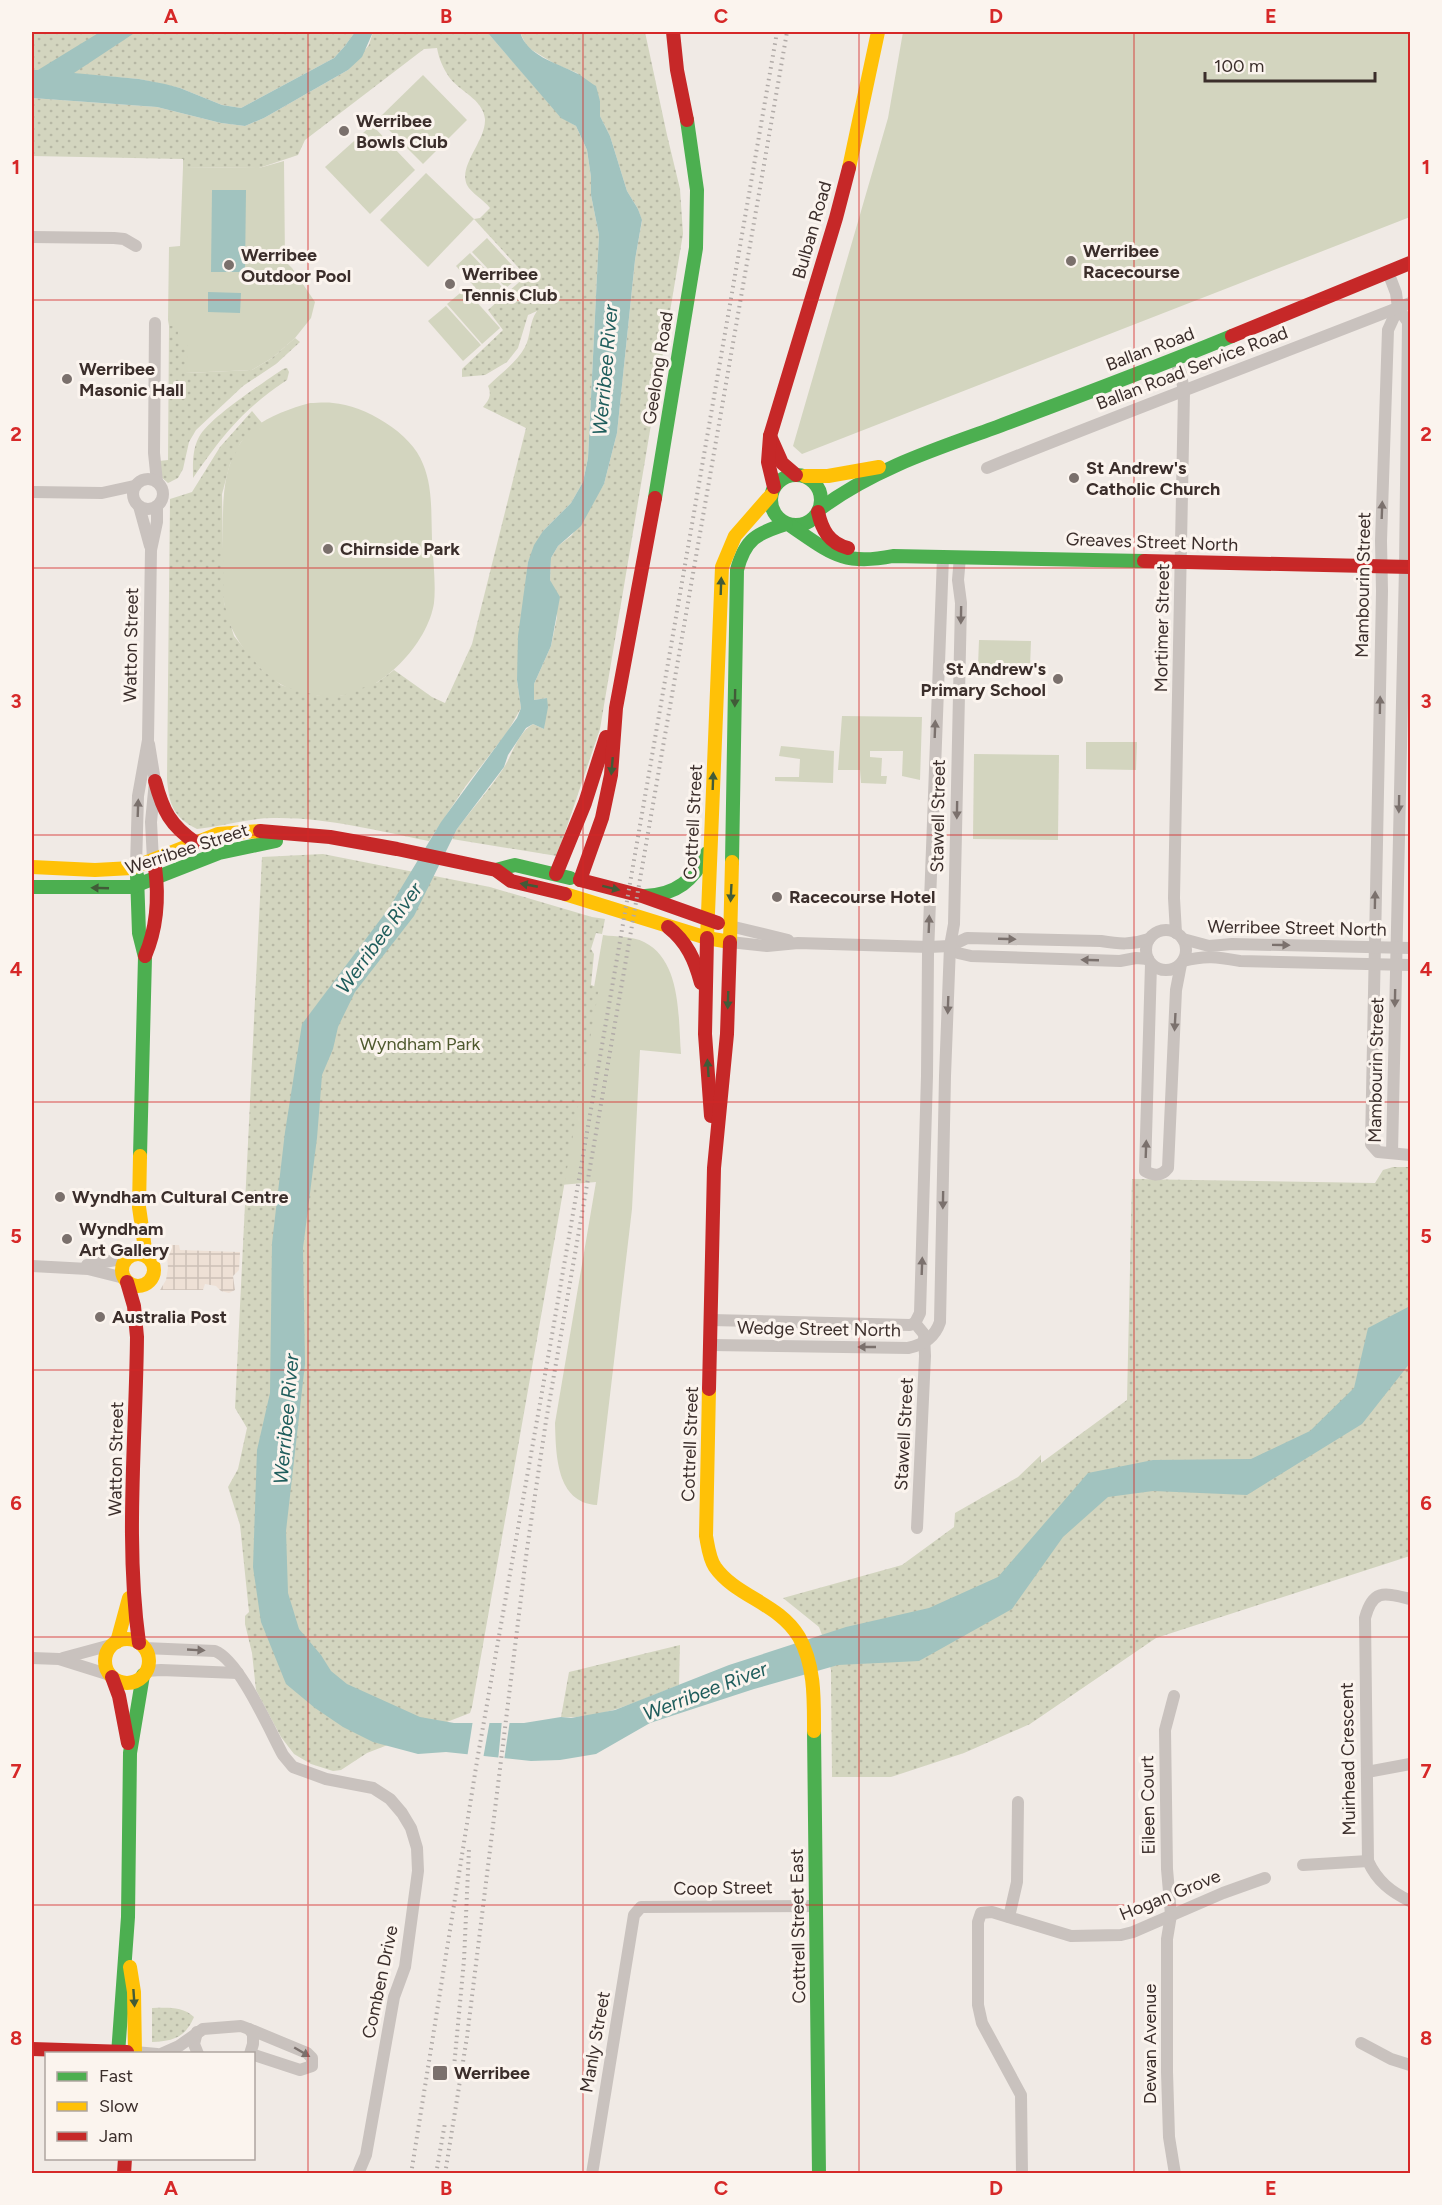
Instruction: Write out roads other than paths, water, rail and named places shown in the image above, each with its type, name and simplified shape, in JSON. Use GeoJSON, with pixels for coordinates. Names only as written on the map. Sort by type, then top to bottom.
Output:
{"type":"FeatureCollection","features":[{"type":"Feature","properties":{"kind":"main road","name":"Geelong Road"},"geometry":{"type":"LineString","coordinates":[[580,880],[602,818],[611,774],[616,708],[657,488],[696,248],[697,190],[673,32]]}},
{"type":"Feature","properties":{"kind":"main road","name":"Bulban Road"},"geometry":{"type":"LineString","coordinates":[[772,491],[766,466],[770,436],[836,218],[857,137],[878,32]]}},
{"type":"Feature","properties":{"kind":"main road","name":"Ballan Road"},"geometry":{"type":"LineString","coordinates":[[819,511],[840,494],[900,463],[1175,360],[1410,263]]}},
{"type":"Feature","properties":{"kind":"main road"},"geometry":{"type":"LineString","coordinates":[[770,436],[782,463],[816,484],[820,492],[819,511],[808,522],[789,525],[773,512],[772,491],[781,479],[800,476]]}},
{"type":"Feature","properties":{"kind":"main road","name":"Ballan Road"},"geometry":{"type":"LineString","coordinates":[[800,476],[828,476],[900,463]]}},
{"type":"Feature","properties":{"kind":"main road","name":"Cottrell Street"},"geometry":{"type":"LineString","coordinates":[[714,1168],[705,1034],[706,920],[722,567],[726,549],[739,529],[772,491]]}},
{"type":"Feature","properties":{"kind":"main road","name":"Greaves Street North"},"geometry":{"type":"LineString","coordinates":[[819,511],[822,529],[833,542],[844,547],[871,550],[893,556]]}},
{"type":"Feature","properties":{"kind":"main road","name":"Greaves Street North"},"geometry":{"type":"LineString","coordinates":[[789,525],[840,557],[871,560],[893,556],[1408,567]]}},
{"type":"Feature","properties":{"kind":"main road","name":"Cottrell Street"},"geometry":{"type":"LineString","coordinates":[[789,525],[755,535],[742,551],[737,570],[730,942],[727,1034],[714,1168],[706,1536],[709,1554],[716,1568],[732,1582],[767,1604],[789,1623],[801,1640],[811,1678]]}},
{"type":"Feature","properties":{"kind":"main road"},"geometry":{"type":"LineString","coordinates":[[717,669],[729,645],[737,639]]}},
{"type":"Feature","properties":{"kind":"main road","name":"Geelong Road"},"geometry":{"type":"LineString","coordinates":[[556,874],[585,803],[616,708]]}},
{"type":"Feature","properties":{"kind":"main road"},"geometry":{"type":"LineString","coordinates":[[155,781],[162,810],[174,825],[196,843]]}},
{"type":"Feature","properties":{"kind":"main road","name":"Werribee Street"},"geometry":{"type":"LineString","coordinates":[[32,867],[116,869],[136,866],[227,832],[275,831],[316,835],[496,870],[511,881],[565,894]]}},
{"type":"Feature","properties":{"kind":"main road","name":"Werribee Street"},"geometry":{"type":"LineString","coordinates":[[32,887],[122,888],[157,879],[219,853],[316,835]]}},
{"type":"Feature","properties":{"kind":"main road"},"geometry":{"type":"LineString","coordinates":[[642,896],[666,894],[685,885],[702,864],[710,839]]}},
{"type":"Feature","properties":{"kind":"main road","name":"Watton Street"},"geometry":{"type":"LineString","coordinates":[[145,957],[152,936],[157,879],[153,860]]}},
{"type":"Feature","properties":{"kind":"main road","name":"Werribee Street"},"geometry":{"type":"LineString","coordinates":[[496,870],[515,865],[580,880]]}},
{"type":"Feature","properties":{"kind":"main road","name":"Watton Street"},"geometry":{"type":"LineString","coordinates":[[136,866],[139,933],[145,957],[139,1208],[146,1256]]}},
{"type":"Feature","properties":{"kind":"main road"},"geometry":{"type":"LineString","coordinates":[[556,874],[565,894],[707,938],[730,942]]}},
{"type":"Feature","properties":{"kind":"main road"},"geometry":{"type":"LineString","coordinates":[[565,894],[580,880],[642,896],[706,920],[730,926]]}},
{"type":"Feature","properties":{"kind":"main road"},"geometry":{"type":"LineString","coordinates":[[663,924],[681,937],[689,950],[706,1001]]}},
{"type":"Feature","properties":{"kind":"main road","name":"Watton Street"},"geometry":{"type":"LineString","coordinates":[[128,1257],[139,1208]]}},
{"type":"Feature","properties":{"kind":"main road"},"geometry":{"type":"LineString","coordinates":[[137,1254],[146,1256],[152,1263],[154,1271],[149,1282],[140,1286],[125,1280],[122,1270],[128,1257],[137,1254]]}},
{"type":"Feature","properties":{"kind":"main road","name":"Watton Street"},"geometry":{"type":"LineString","coordinates":[[114,1644],[127,1611],[132,1586],[136,1333],[131,1290],[125,1280]]}},
{"type":"Feature","properties":{"kind":"main road","name":"Watton Street"},"geometry":{"type":"LineString","coordinates":[[136,1333],[145,1289],[149,1282]]}},
{"type":"Feature","properties":{"kind":"main road","name":"Watton Street"},"geometry":{"type":"LineString","coordinates":[[132,1586],[142,1645]]}},
{"type":"Feature","properties":{"kind":"main road"},"geometry":{"type":"LineString","coordinates":[[118,2052],[126,1945],[130,1753],[148,1659],[142,1645],[128,1639],[114,1644],[105,1657],[106,1670],[119,1696],[130,1753]]}},
{"type":"Feature","properties":{"kind":"main road"},"geometry":{"type":"LineString","coordinates":[[111,1676],[125,1683],[138,1679],[145,1673]]}},
{"type":"Feature","properties":{"kind":"main road","name":"Cottrell Street East"},"geometry":{"type":"LineString","coordinates":[[811,1678],[814,1702],[819,2174]]}},
{"type":"Feature","properties":{"kind":"main road"},"geometry":{"type":"LineString","coordinates":[[126,1945],[134,1992],[135,2052]]}},
{"type":"Feature","properties":{"kind":"main road"},"geometry":{"type":"LineString","coordinates":[[32,2049],[96,2052]]}},
{"type":"Feature","properties":{"kind":"street"},"geometry":{"type":"LineString","coordinates":[[32,237],[114,238],[124,239],[136,246]]}},
{"type":"Feature","properties":{"kind":"street","name":"Mambourin Street"},"geometry":{"type":"LineString","coordinates":[[1388,272],[1396,293],[1398,308],[1408,322],[1408,567],[1392,1153],[1378,1152],[1371,1144],[1388,330],[1398,308]]}},
{"type":"Feature","properties":{"kind":"street","name":"Ballan Road Service Road"},"geometry":{"type":"LineString","coordinates":[[987,468],[1119,414],[1184,392],[1410,303]]}},
{"type":"Feature","properties":{"kind":"street"},"geometry":{"type":"LineString","coordinates":[[102,493],[148,509],[157,506],[163,492],[157,482],[154,453],[155,323]]}},
{"type":"Feature","properties":{"kind":"street","name":"Mortimer Street"},"geometry":{"type":"LineString","coordinates":[[1175,360],[1181,374],[1184,392],[1174,898],[1179,936]]}},
{"type":"Feature","properties":{"kind":"street"},"geometry":{"type":"LineString","coordinates":[[137,504],[132,494],[154,453]]}},
{"type":"Feature","properties":{"kind":"street"},"geometry":{"type":"LineString","coordinates":[[32,492],[102,493],[150,478],[157,482]]}},
{"type":"Feature","properties":{"kind":"street","name":"Watton Street"},"geometry":{"type":"LineString","coordinates":[[137,504],[151,550]]}},
{"type":"Feature","properties":{"kind":"street","name":"Watton Street"},"geometry":{"type":"LineString","coordinates":[[136,866],[138,796],[148,740],[151,550],[157,522],[157,506]]}},
{"type":"Feature","properties":{"kind":"street","name":"Stawell Street"},"geometry":{"type":"LineString","coordinates":[[915,1323],[920,1313],[929,947],[943,557]]}},
{"type":"Feature","properties":{"kind":"street","name":"Stawell Street"},"geometry":{"type":"LineString","coordinates":[[917,1528],[925,1342],[938,1328],[942,1314],[945,1076],[950,946],[954,924],[960,557]]}},
{"type":"Feature","properties":{"kind":"street","name":"Watton Street"},"geometry":{"type":"LineString","coordinates":[[148,740],[155,781],[152,822],[153,860]]}},
{"type":"Feature","properties":{"kind":"street","name":"Mortimer Street"},"geometry":{"type":"LineString","coordinates":[[1160,931],[1174,898]]}},
{"type":"Feature","properties":{"kind":"street"},"geometry":{"type":"LineString","coordinates":[[730,926],[798,943]]}},
{"type":"Feature","properties":{"kind":"street"},"geometry":{"type":"LineString","coordinates":[[730,942],[767,946],[798,943],[929,947],[950,946],[967,938],[1101,941],[1123,945],[1149,939],[1160,931],[1179,936],[1186,950],[1176,990],[1168,1168],[1159,1175],[1145,1171],[1149,961],[1147,945],[1149,939]]}},
{"type":"Feature","properties":{"kind":"street","name":"Werribee Street North"},"geometry":{"type":"LineString","coordinates":[[1179,936],[1209,946],[1232,944],[1410,948]]}},
{"type":"Feature","properties":{"kind":"street"},"geometry":{"type":"LineString","coordinates":[[950,946],[958,953],[971,956],[1120,961],[1136,958],[1149,961],[1163,970],[1176,968],[1182,962]]}},
{"type":"Feature","properties":{"kind":"street","name":"Werribee Street North"},"geometry":{"type":"LineString","coordinates":[[1182,962],[1203,956],[1213,956],[1240,961],[1410,965]]}},
{"type":"Feature","properties":{"kind":"street"},"geometry":{"type":"LineString","coordinates":[[927,1076],[945,1076]]}},
{"type":"Feature","properties":{"kind":"street"},"geometry":{"type":"LineString","coordinates":[[925,1148],[944,1150]]}},
{"type":"Feature","properties":{"kind":"street"},"geometry":{"type":"LineString","coordinates":[[1392,1153],[1410,1155]]}},
{"type":"Feature","properties":{"kind":"street"},"geometry":{"type":"LineString","coordinates":[[74,1267],[128,1257]]}},
{"type":"Feature","properties":{"kind":"street"},"geometry":{"type":"LineString","coordinates":[[32,1266],[74,1267],[108,1273],[125,1280]]}},
{"type":"Feature","properties":{"kind":"street","name":"Wedge Street North"},"geometry":{"type":"LineString","coordinates":[[711,1320],[909,1325],[915,1323]]}},
{"type":"Feature","properties":{"kind":"street"},"geometry":{"type":"LineString","coordinates":[[915,1323],[922,1329],[925,1342]]}},
{"type":"Feature","properties":{"kind":"street","name":"Wedge Street North"},"geometry":{"type":"LineString","coordinates":[[711,1346],[908,1348],[925,1342]]}},
{"type":"Feature","properties":{"kind":"street","name":"Muirhead Crescent"},"geometry":{"type":"LineString","coordinates":[[1368,1862],[1365,1618],[1373,1599],[1389,1593],[1410,1599]]}},
{"type":"Feature","properties":{"kind":"street"},"geometry":{"type":"LineString","coordinates":[[59,1659],[114,1644]]}},
{"type":"Feature","properties":{"kind":"street","name":"Comben Drive"},"geometry":{"type":"LineString","coordinates":[[142,1645],[215,1651],[225,1657],[238,1673],[283,1755],[293,1767],[326,1779],[374,1788],[390,1799],[411,1828],[417,1848],[418,1871],[405,1967],[394,1997],[366,2155],[358,2174]]}},
{"type":"Feature","properties":{"kind":"street"},"geometry":{"type":"LineString","coordinates":[[32,1658],[59,1659],[111,1676]]}},
{"type":"Feature","properties":{"kind":"street"},"geometry":{"type":"LineString","coordinates":[[145,1673],[161,1670],[238,1673]]}},
{"type":"Feature","properties":{"kind":"street","name":"Eileen Court"},"geometry":{"type":"LineString","coordinates":[[1171,1915],[1167,1869],[1165,1730],[1174,1696]]}},
{"type":"Feature","properties":{"kind":"street"},"geometry":{"type":"LineString","coordinates":[[1366,1772],[1410,1764]]}},
{"type":"Feature","properties":{"kind":"street"},"geometry":{"type":"LineString","coordinates":[[1008,1917],[1017,1882],[1018,1802]]}},
{"type":"Feature","properties":{"kind":"street"},"geometry":{"type":"LineString","coordinates":[[1303,1865],[1368,1862],[1384,1885],[1410,1901]]}},
{"type":"Feature","properties":{"kind":"street","name":"Hogan Grove"},"geometry":{"type":"LineString","coordinates":[[1022,2174],[1021,2095],[982,2023],[978,2005],[978,1922],[983,1912],[992,1912],[1065,1935],[1114,1936],[1133,1932],[1223,1893],[1265,1878]]}},
{"type":"Feature","properties":{"kind":"street","name":"Coop Street"},"geometry":{"type":"LineString","coordinates":[[634,1916],[641,1907],[816,1906]]}},
{"type":"Feature","properties":{"kind":"street","name":"Dewan Avenue"},"geometry":{"type":"LineString","coordinates":[[1171,1915],[1167,1939],[1167,2072],[1169,2138],[1175,2174]]}},
{"type":"Feature","properties":{"kind":"street","name":"Manly Street"},"geometry":{"type":"LineString","coordinates":[[592,2174],[634,1916]]}},
{"type":"Feature","properties":{"kind":"street"},"geometry":{"type":"LineString","coordinates":[[164,2052],[180,2046],[197,2032],[209,2027],[241,2026],[307,2053],[312,2058],[312,2066],[300,2070],[255,2055]]}},
{"type":"Feature","properties":{"kind":"street"},"geometry":{"type":"LineString","coordinates":[[249,2029],[253,2034],[251,2052]]}},
{"type":"Feature","properties":{"kind":"street"},"geometry":{"type":"LineString","coordinates":[[197,2032],[194,2044],[198,2052]]}},
{"type":"Feature","properties":{"kind":"street"},"geometry":{"type":"LineString","coordinates":[[1361,2043],[1391,2059],[1410,2065]]}},
{"type":"Feature","properties":{"kind":"water"},"geometry":{"type":"Polygon","coordinates":[[[100,32],[136,32],[74,73],[139,79],[165,84],[222,105],[241,108],[334,58],[355,32],[373,32],[362,57],[348,70],[264,118],[245,126],[221,123],[157,107],[32,98],[32,70],[38,70],[100,32]]]}},
{"type":"Feature","properties":{"kind":"water","name":"Werribee River"},"geometry":{"type":"Polygon","coordinates":[[[487,32],[520,32],[535,53],[579,74],[596,86],[600,101],[600,116],[610,136],[627,191],[642,220],[635,260],[617,433],[604,484],[581,526],[558,546],[551,558],[550,580],[560,597],[551,646],[534,684],[534,700],[547,698],[548,707],[544,729],[533,724],[526,728],[508,755],[504,767],[457,829],[414,916],[355,992],[338,1027],[333,1049],[322,1075],[317,1138],[303,1248],[305,1364],[286,1531],[288,1593],[299,1629],[331,1671],[347,1684],[420,1717],[454,1723],[524,1723],[615,1710],[729,1665],[846,1627],[929,1608],[998,1577],[1088,1473],[1153,1460],[1251,1459],[1310,1431],[1354,1388],[1368,1328],[1410,1306],[1410,1363],[1362,1424],[1247,1495],[1153,1491],[1108,1497],[1063,1537],[1012,1609],[919,1661],[838,1665],[754,1689],[650,1723],[596,1754],[560,1760],[531,1761],[446,1752],[418,1754],[373,1742],[343,1727],[315,1708],[286,1684],[261,1622],[253,1567],[257,1450],[270,1393],[272,1243],[285,1132],[302,1024],[389,908],[441,822],[517,718],[521,708],[517,680],[518,636],[528,562],[534,545],[543,531],[571,503],[583,482],[588,458],[599,235],[591,195],[587,150],[576,126],[561,118],[487,32]]]}},
{"type":"Feature","properties":{"kind":"water"},"geometry":{"type":"Polygon","coordinates":[[[212,190],[246,190],[245,272],[211,272],[212,190]]]}},
{"type":"Feature","properties":{"kind":"water"},"geometry":{"type":"Polygon","coordinates":[[[208,292],[241,293],[240,313],[208,312],[208,292]]]}},
{"type":"Feature","properties":{"kind":"railway"},"geometry":{"type":"LineString","coordinates":[[411,2174],[477,1761],[777,32]]}},
{"type":"Feature","properties":{"kind":"railway"},"geometry":{"type":"LineString","coordinates":[[445,2174],[467,2037],[527,1549],[546,1421],[787,32]]}},
{"type":"Feature","properties":{"kind":"railway"},"geometry":{"type":"LineString","coordinates":[[454,2067],[464,1960],[469,1849]]}},
{"type":"Feature","properties":{"kind":"railway"},"geometry":{"type":"LineString","coordinates":[[436,2174],[445,2123]]}},
{"type":"Feature","properties":{"kind":"place","name":"Werribee Bowls Club"},"geometry":{"type":"Point","coordinates":[344,131]}},
{"type":"Feature","properties":{"kind":"place","name":"Werribee Racecourse"},"geometry":{"type":"Point","coordinates":[1071,261]}},
{"type":"Feature","properties":{"kind":"place","name":"Werribee Outdoor Pool"},"geometry":{"type":"Point","coordinates":[229,265]}},
{"type":"Feature","properties":{"kind":"place","name":"Werribee Tennis Club"},"geometry":{"type":"Point","coordinates":[450,284]}},
{"type":"Feature","properties":{"kind":"place","name":"Werribee Masonic Hall"},"geometry":{"type":"Point","coordinates":[67,379]}},
{"type":"Feature","properties":{"kind":"place","name":"St Andrew's Catholic Church"},"geometry":{"type":"Point","coordinates":[1074,478]}},
{"type":"Feature","properties":{"kind":"place","name":"Chirnside Park"},"geometry":{"type":"Point","coordinates":[328,549]}},
{"type":"Feature","properties":{"kind":"place","name":"St Andrew's Primary School"},"geometry":{"type":"Point","coordinates":[1058,679]}},
{"type":"Feature","properties":{"kind":"place","name":"Racecourse Hotel"},"geometry":{"type":"Point","coordinates":[777,897]}},
{"type":"Feature","properties":{"kind":"place","name":"Wyndham Cultural Centre"},"geometry":{"type":"Point","coordinates":[60,1197]}},
{"type":"Feature","properties":{"kind":"place","name":"Wyndham Art Gallery"},"geometry":{"type":"Point","coordinates":[67,1239]}},
{"type":"Feature","properties":{"kind":"place","name":"Australia Post"},"geometry":{"type":"Point","coordinates":[100,1317]}},
{"type":"Feature","properties":{"kind":"place","name":"Werribee"},"geometry":{"type":"Point","coordinates":[440,2073]}},
{"type":"Feature","properties":{"kind":"park label","name":"Wyndham Park"},"geometry":{"type":"Point","coordinates":[420,1044]}}]}
